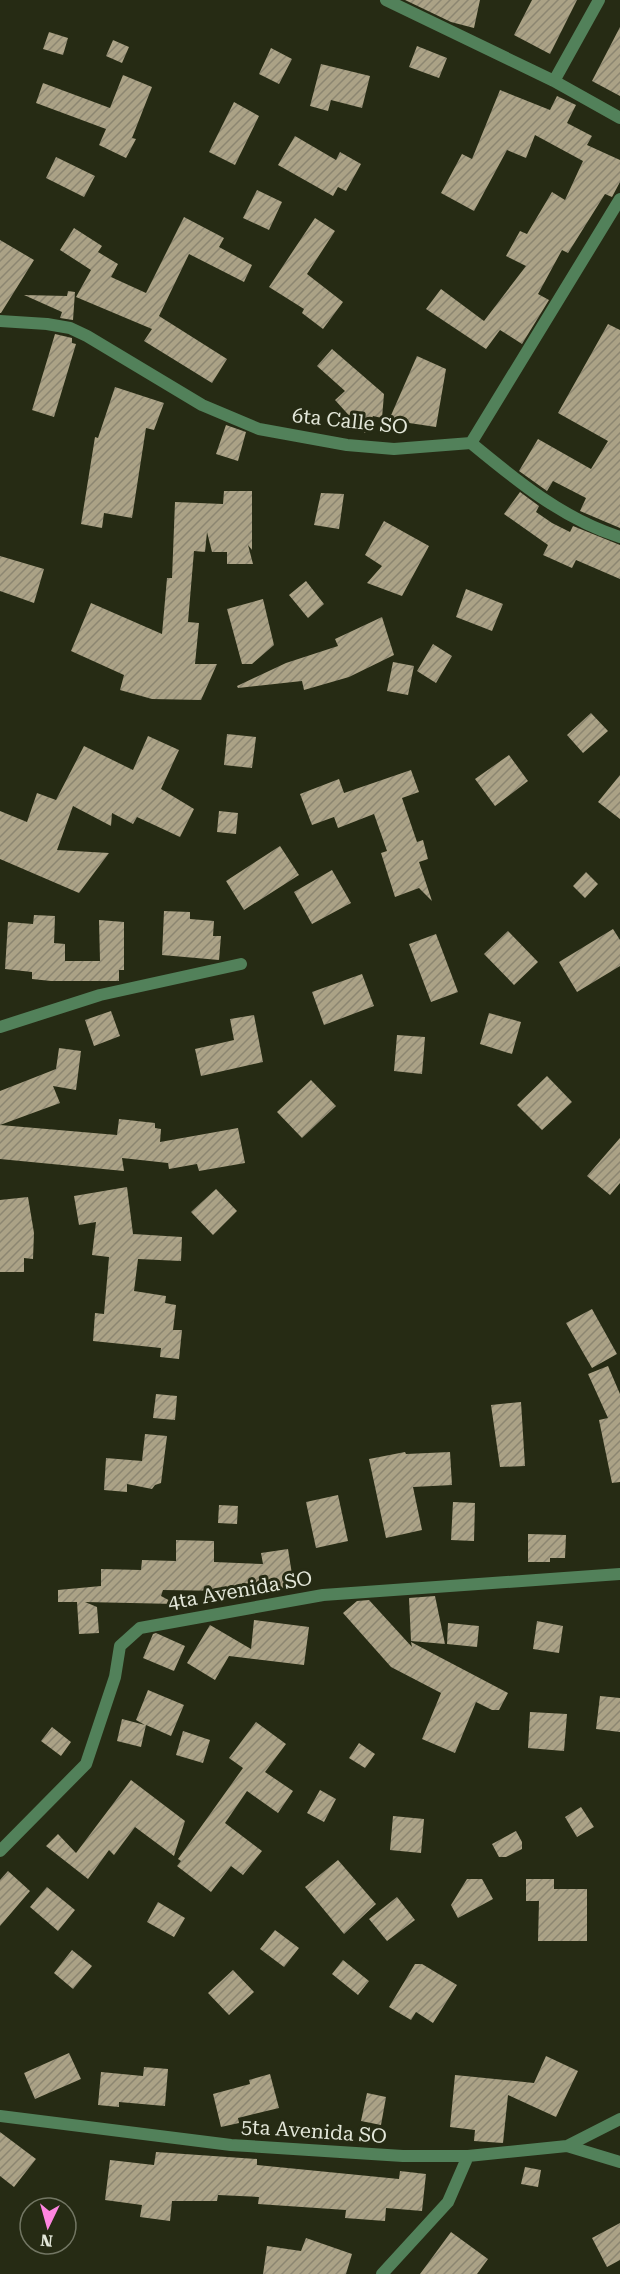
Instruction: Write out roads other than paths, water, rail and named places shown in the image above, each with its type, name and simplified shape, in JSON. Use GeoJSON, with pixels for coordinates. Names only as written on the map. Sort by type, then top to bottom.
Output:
{"type":"FeatureCollection","features":[{"type":"Feature","properties":{"kind":"street"},"geometry":{"type":"LineString","coordinates":[[386,0],[554,81],[620,118]]}},
{"type":"Feature","properties":{"kind":"street"},"geometry":{"type":"LineString","coordinates":[[554,81],[599,0]]}},
{"type":"Feature","properties":{"kind":"street"},"geometry":{"type":"LineString","coordinates":[[620,199],[471,443],[522,485],[556,508],[620,537]]}},
{"type":"Feature","properties":{"kind":"street","name":"6ta Calle SO"},"geometry":{"type":"LineString","coordinates":[[0,321],[70,328],[202,405],[259,429],[347,445],[394,449],[471,443]]}},
{"type":"Feature","properties":{"kind":"street"},"geometry":{"type":"LineString","coordinates":[[0,1027],[100,994],[241,964]]}},
{"type":"Feature","properties":{"kind":"street","name":"4ta Avenida SO"},"geometry":{"type":"LineString","coordinates":[[0,1851],[86,1764],[115,1677],[120,1646],[140,1628],[323,1595],[620,1574]]}},
{"type":"Feature","properties":{"kind":"street","name":"5ta Avenida SO"},"geometry":{"type":"LineString","coordinates":[[0,2116],[18,2116],[231,2145],[403,2156],[468,2156],[567,2146],[620,2120]]}},
{"type":"Feature","properties":{"kind":"street"},"geometry":{"type":"LineString","coordinates":[[567,2146],[620,2162]]}},
{"type":"Feature","properties":{"kind":"street"},"geometry":{"type":"LineString","coordinates":[[382,2274],[448,2202],[468,2156]]}}]}
